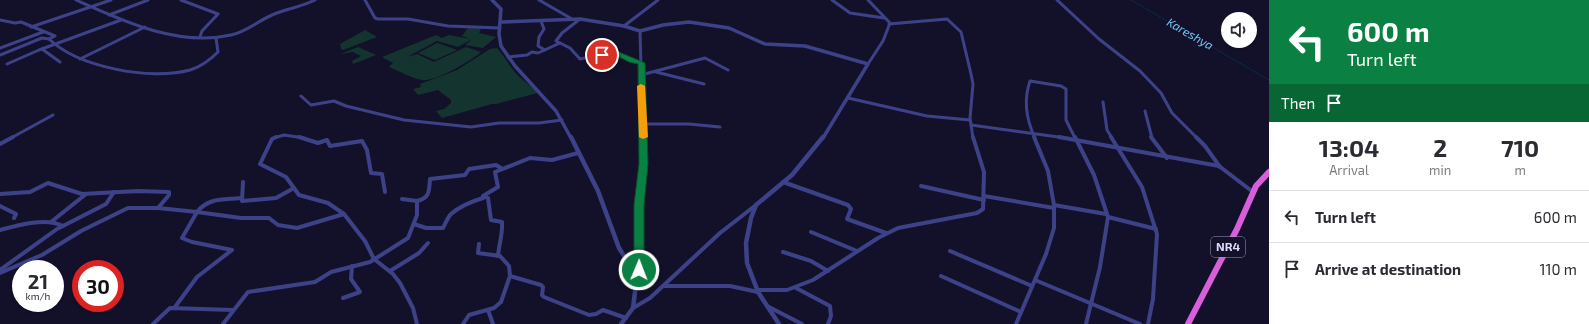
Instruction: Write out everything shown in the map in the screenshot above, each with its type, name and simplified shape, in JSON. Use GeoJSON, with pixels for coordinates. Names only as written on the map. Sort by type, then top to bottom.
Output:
{"type":"FeatureCollection","features":[{"type":"Feature","properties":{"kind":"highway","name":"NR4"},"geometry":{"type":"LineString","coordinates":[[1188,324],[1237,229],[1256,186],[1269,172]]}},
{"type":"Feature","properties":{"kind":"street"},"geometry":{"type":"LineString","coordinates":[[76,0],[109,16],[145,27],[174,34],[216,38],[241,32],[273,15],[308,4],[315,0]]}},
{"type":"Feature","properties":{"kind":"street"},"geometry":{"type":"LineString","coordinates":[[31,27],[111,0]]}},
{"type":"Feature","properties":{"kind":"street"},"geometry":{"type":"LineString","coordinates":[[109,16],[148,0]]}},
{"type":"Feature","properties":{"kind":"street"},"geometry":{"type":"LineString","coordinates":[[181,0],[218,14],[202,31],[200,37]]}},
{"type":"Feature","properties":{"kind":"street"},"geometry":{"type":"LineString","coordinates":[[365,0],[372,14],[378,19],[408,19],[448,26],[500,28]]}},
{"type":"Feature","properties":{"kind":"street"},"geometry":{"type":"LineString","coordinates":[[492,0],[500,8],[502,22],[499,41],[518,70],[541,92],[562,120],[601,199],[610,230],[627,264],[637,276]]}},
{"type":"Feature","properties":{"kind":"street"},"geometry":{"type":"LineString","coordinates":[[539,0],[572,19]]}},
{"type":"Feature","properties":{"kind":"street"},"geometry":{"type":"LineString","coordinates":[[624,26],[646,7],[658,0]]}},
{"type":"Feature","properties":{"kind":"street"},"geometry":{"type":"LineString","coordinates":[[832,0],[850,12],[884,18]]}},
{"type":"Feature","properties":{"kind":"street"},"geometry":{"type":"LineString","coordinates":[[664,286],[730,286],[758,291],[787,290],[796,288],[828,271],[886,233],[906,227],[977,213],[983,209],[984,172],[970,120],[973,84],[960,30],[949,20],[944,19],[927,22],[890,24],[868,0]]}},
{"type":"Feature","properties":{"kind":"street"},"geometry":{"type":"LineString","coordinates":[[1057,0],[1099,39],[1143,73],[1161,93],[1174,115],[1205,146],[1222,169]]}},
{"type":"Feature","properties":{"kind":"street"},"geometry":{"type":"LineString","coordinates":[[502,22],[580,19],[624,26],[640,31],[662,24],[681,22],[729,28],[765,44],[790,44],[805,46],[868,64]]}},
{"type":"Feature","properties":{"kind":"street"},"geometry":{"type":"LineString","coordinates":[[580,19],[562,33],[556,41],[570,48],[580,58],[594,58],[607,52],[614,52],[631,60],[642,63]]}},
{"type":"Feature","properties":{"kind":"street"},"geometry":{"type":"LineString","coordinates":[[0,20],[13,23],[22,22],[55,36],[48,39],[42,38],[0,55]]}},
{"type":"Feature","properties":{"kind":"street"},"geometry":{"type":"LineString","coordinates":[[7,64],[42,49],[121,20]]}},
{"type":"Feature","properties":{"kind":"street"},"geometry":{"type":"LineString","coordinates":[[541,21],[544,29],[538,38],[538,46],[544,50]]}},
{"type":"Feature","properties":{"kind":"street"},"geometry":{"type":"LineString","coordinates":[[621,324],[633,308],[650,298],[720,233],[783,182],[816,148],[848,98],[882,41],[890,24]]}},
{"type":"Feature","properties":{"kind":"street"},"geometry":{"type":"LineString","coordinates":[[80,59],[145,27]]}},
{"type":"Feature","properties":{"kind":"street"},"geometry":{"type":"LineString","coordinates":[[633,308],[639,270],[638,235],[644,164],[640,31]]}},
{"type":"Feature","properties":{"kind":"street"},"geometry":{"type":"LineString","coordinates":[[0,48],[43,32]]}},
{"type":"Feature","properties":{"kind":"street"},"geometry":{"type":"LineString","coordinates":[[48,39],[53,45],[80,59],[123,70],[150,73],[181,72],[191,70],[209,61],[218,52],[219,48],[216,38]]}},
{"type":"Feature","properties":{"kind":"street"},"geometry":{"type":"LineString","coordinates":[[508,56],[544,50],[560,43]]}},
{"type":"Feature","properties":{"kind":"street"},"geometry":{"type":"LineString","coordinates":[[42,49],[60,62]]}},
{"type":"Feature","properties":{"kind":"street"},"geometry":{"type":"LineString","coordinates":[[641,75],[705,58],[720,69],[728,70]]}},
{"type":"Feature","properties":{"kind":"street"},"geometry":{"type":"LineString","coordinates":[[655,72],[670,78],[686,79],[704,84]]}},
{"type":"Feature","properties":{"kind":"street"},"geometry":{"type":"LineString","coordinates":[[1016,324],[1046,254],[1054,228],[1052,188],[1047,166],[1033,135],[1028,119],[1026,103],[1030,81],[1065,88],[1066,120],[1094,175],[1107,215],[1105,241],[1086,324]]}},
{"type":"Feature","properties":{"kind":"street"},"geometry":{"type":"LineString","coordinates":[[301,96],[311,105],[334,101],[346,106],[404,120],[447,125],[471,127],[499,123],[539,123],[562,120]]}},
{"type":"Feature","properties":{"kind":"street"},"geometry":{"type":"LineString","coordinates":[[848,98],[927,116],[970,120]]}},
{"type":"Feature","properties":{"kind":"street"},"geometry":{"type":"LineString","coordinates":[[1103,102],[1107,130],[1142,187],[1156,229],[1157,244],[1153,299],[1148,324]]}},
{"type":"Feature","properties":{"kind":"street"},"geometry":{"type":"LineString","coordinates":[[1145,111],[1150,135],[1167,158]]}},
{"type":"Feature","properties":{"kind":"street"},"geometry":{"type":"LineString","coordinates":[[0,144],[52,116]]}},
{"type":"Feature","properties":{"kind":"street"},"geometry":{"type":"LineString","coordinates":[[643,124],[689,124],[720,127]]}},
{"type":"Feature","properties":{"kind":"street"},"geometry":{"type":"LineString","coordinates":[[971,124],[1033,135],[1075,140],[1212,165],[1225,169],[1253,192]]}},
{"type":"Feature","properties":{"kind":"street"},"geometry":{"type":"LineString","coordinates":[[385,192],[382,174],[371,173],[364,141],[330,146],[327,140],[318,143],[308,137],[299,138],[282,135],[272,139],[270,147],[260,160],[260,164],[264,168],[284,176],[304,198],[328,203],[344,214],[365,242],[374,259],[390,271],[405,290],[413,308],[417,324]]}},
{"type":"Feature","properties":{"kind":"street"},"geometry":{"type":"LineString","coordinates":[[414,224],[426,228],[443,228],[453,212],[464,207],[468,202],[483,198],[498,187],[494,174],[497,170],[530,158],[552,160],[578,153]]}},
{"type":"Feature","properties":{"kind":"street"},"geometry":{"type":"LineString","coordinates":[[402,199],[417,201],[425,199],[429,194],[430,179],[465,175],[469,169],[496,165],[502,168]]}},
{"type":"Feature","properties":{"kind":"street"},"geometry":{"type":"LineString","coordinates":[[241,198],[243,182]]}},
{"type":"Feature","properties":{"kind":"street"},"geometry":{"type":"LineString","coordinates":[[783,182],[848,205],[851,209],[847,219],[886,233]]}},
{"type":"Feature","properties":{"kind":"street"},"geometry":{"type":"LineString","coordinates":[[0,194],[30,192],[48,183],[86,194],[114,192],[170,192],[158,208]]}},
{"type":"Feature","properties":{"kind":"street"},"geometry":{"type":"LineString","coordinates":[[921,186],[984,198],[1054,206],[1107,215],[1156,229]]}},
{"type":"Feature","properties":{"kind":"street"},"geometry":{"type":"LineString","coordinates":[[175,307],[197,277],[232,250],[192,242],[182,238],[204,203],[215,199],[241,198],[242,201],[269,200],[276,198],[294,188]]}},
{"type":"Feature","properties":{"kind":"street"},"geometry":{"type":"LineString","coordinates":[[0,270],[25,251],[63,226],[106,204],[114,192]]}},
{"type":"Feature","properties":{"kind":"street"},"geometry":{"type":"LineString","coordinates":[[51,222],[86,194]]}},
{"type":"Feature","properties":{"kind":"street"},"geometry":{"type":"LineString","coordinates":[[484,196],[488,198],[488,207],[491,220],[502,222],[504,227],[498,256]]}},
{"type":"Feature","properties":{"kind":"street"},"geometry":{"type":"LineString","coordinates":[[223,324],[248,292],[315,282],[332,272],[374,259],[408,238],[417,215],[417,201]]}},
{"type":"Feature","properties":{"kind":"street"},"geometry":{"type":"LineString","coordinates":[[756,205],[751,218],[746,244],[747,263],[758,291],[779,324]]}},
{"type":"Feature","properties":{"kind":"street"},"geometry":{"type":"LineString","coordinates":[[0,206],[16,214],[14,218]]}},
{"type":"Feature","properties":{"kind":"street"},"geometry":{"type":"LineString","coordinates":[[0,273],[42,255],[81,231],[128,208],[158,208],[242,218],[269,218],[274,224],[287,228],[305,226],[344,214]]}},
{"type":"Feature","properties":{"kind":"street"},"geometry":{"type":"LineString","coordinates":[[0,230],[14,225],[51,222],[63,226]]}},
{"type":"Feature","properties":{"kind":"street"},"geometry":{"type":"LineString","coordinates":[[810,232],[857,251]]}},
{"type":"Feature","properties":{"kind":"street"},"geometry":{"type":"LineString","coordinates":[[390,271],[420,253],[428,243]]}},
{"type":"Feature","properties":{"kind":"street"},"geometry":{"type":"LineString","coordinates":[[463,324],[469,315],[488,310],[501,302],[510,276],[509,266],[503,258],[478,253],[477,251],[479,244]]}},
{"type":"Feature","properties":{"kind":"street"},"geometry":{"type":"LineString","coordinates":[[950,250],[1032,286]]}},
{"type":"Feature","properties":{"kind":"street"},"geometry":{"type":"LineString","coordinates":[[783,252],[811,261],[828,271]]}},
{"type":"Feature","properties":{"kind":"street"},"geometry":{"type":"LineString","coordinates":[[343,298],[360,292],[351,279],[352,266]]}},
{"type":"Feature","properties":{"kind":"street"},"geometry":{"type":"LineString","coordinates":[[510,276],[541,285],[544,289],[542,295],[544,297],[589,315],[596,314],[603,310],[626,318]]}},
{"type":"Feature","properties":{"kind":"street"},"geometry":{"type":"LineString","coordinates":[[941,276],[1021,312]]}},
{"type":"Feature","properties":{"kind":"street"},"geometry":{"type":"LineString","coordinates":[[1034,280],[1140,324]]}},
{"type":"Feature","properties":{"kind":"street"},"geometry":{"type":"LineString","coordinates":[[796,288],[830,306],[831,316],[828,324]]}},
{"type":"Feature","properties":{"kind":"street"},"geometry":{"type":"LineString","coordinates":[[768,306],[802,324]]}},
{"type":"Feature","properties":{"kind":"street"},"geometry":{"type":"LineString","coordinates":[[153,324],[167,310],[175,307],[233,310]]}},
{"type":"Feature","properties":{"kind":"street"},"geometry":{"type":"LineString","coordinates":[[488,310],[492,324]]}},
{"type":"Feature","properties":{"kind":"green space"},"geometry":{"type":"Polygon","coordinates":[[[468,28],[481,29],[479,33],[496,37],[483,48],[465,45],[472,39],[458,47],[437,41],[407,57],[417,54],[434,62],[466,47],[481,52],[461,65],[435,78],[422,80],[409,76],[389,67],[393,63],[382,57],[436,35],[442,38],[449,35],[471,39],[462,36],[468,28]]]}},
{"type":"Feature","properties":{"kind":"green space"},"geometry":{"type":"Polygon","coordinates":[[[365,30],[377,37],[343,50],[341,49],[340,44],[365,30]]]}},
{"type":"Feature","properties":{"kind":"green space"},"geometry":{"type":"Polygon","coordinates":[[[437,43],[457,50],[435,60],[418,53],[437,43]]]}},
{"type":"Feature","properties":{"kind":"green space"},"geometry":{"type":"Polygon","coordinates":[[[358,47],[376,55],[353,64],[352,61],[361,56],[353,52],[340,54],[358,47]]]}},
{"type":"Feature","properties":{"kind":"green space"},"geometry":{"type":"Polygon","coordinates":[[[497,48],[516,74],[538,93],[442,118],[436,111],[444,109],[451,103],[451,100],[438,90],[418,95],[413,89],[421,87],[420,84],[457,70],[490,49],[497,48]]]}},
{"type":"Feature","properties":{"kind":"waterway","name":"Kareshya"},"geometry":{"type":"LineString","coordinates":[[1131,0],[1269,80]]}},
{"type":"Feature","properties":{"kind":"slow traffic"},"geometry":{"type":"LineString","coordinates":[[641,86],[643,137]]}},
{"type":"Feature","properties":{"kind":"route"},"geometry":{"type":"LineString","coordinates":[[602,55],[607,52],[614,52],[631,60],[642,63],[641,90],[644,164],[639,205],[639,270]]}}]}
